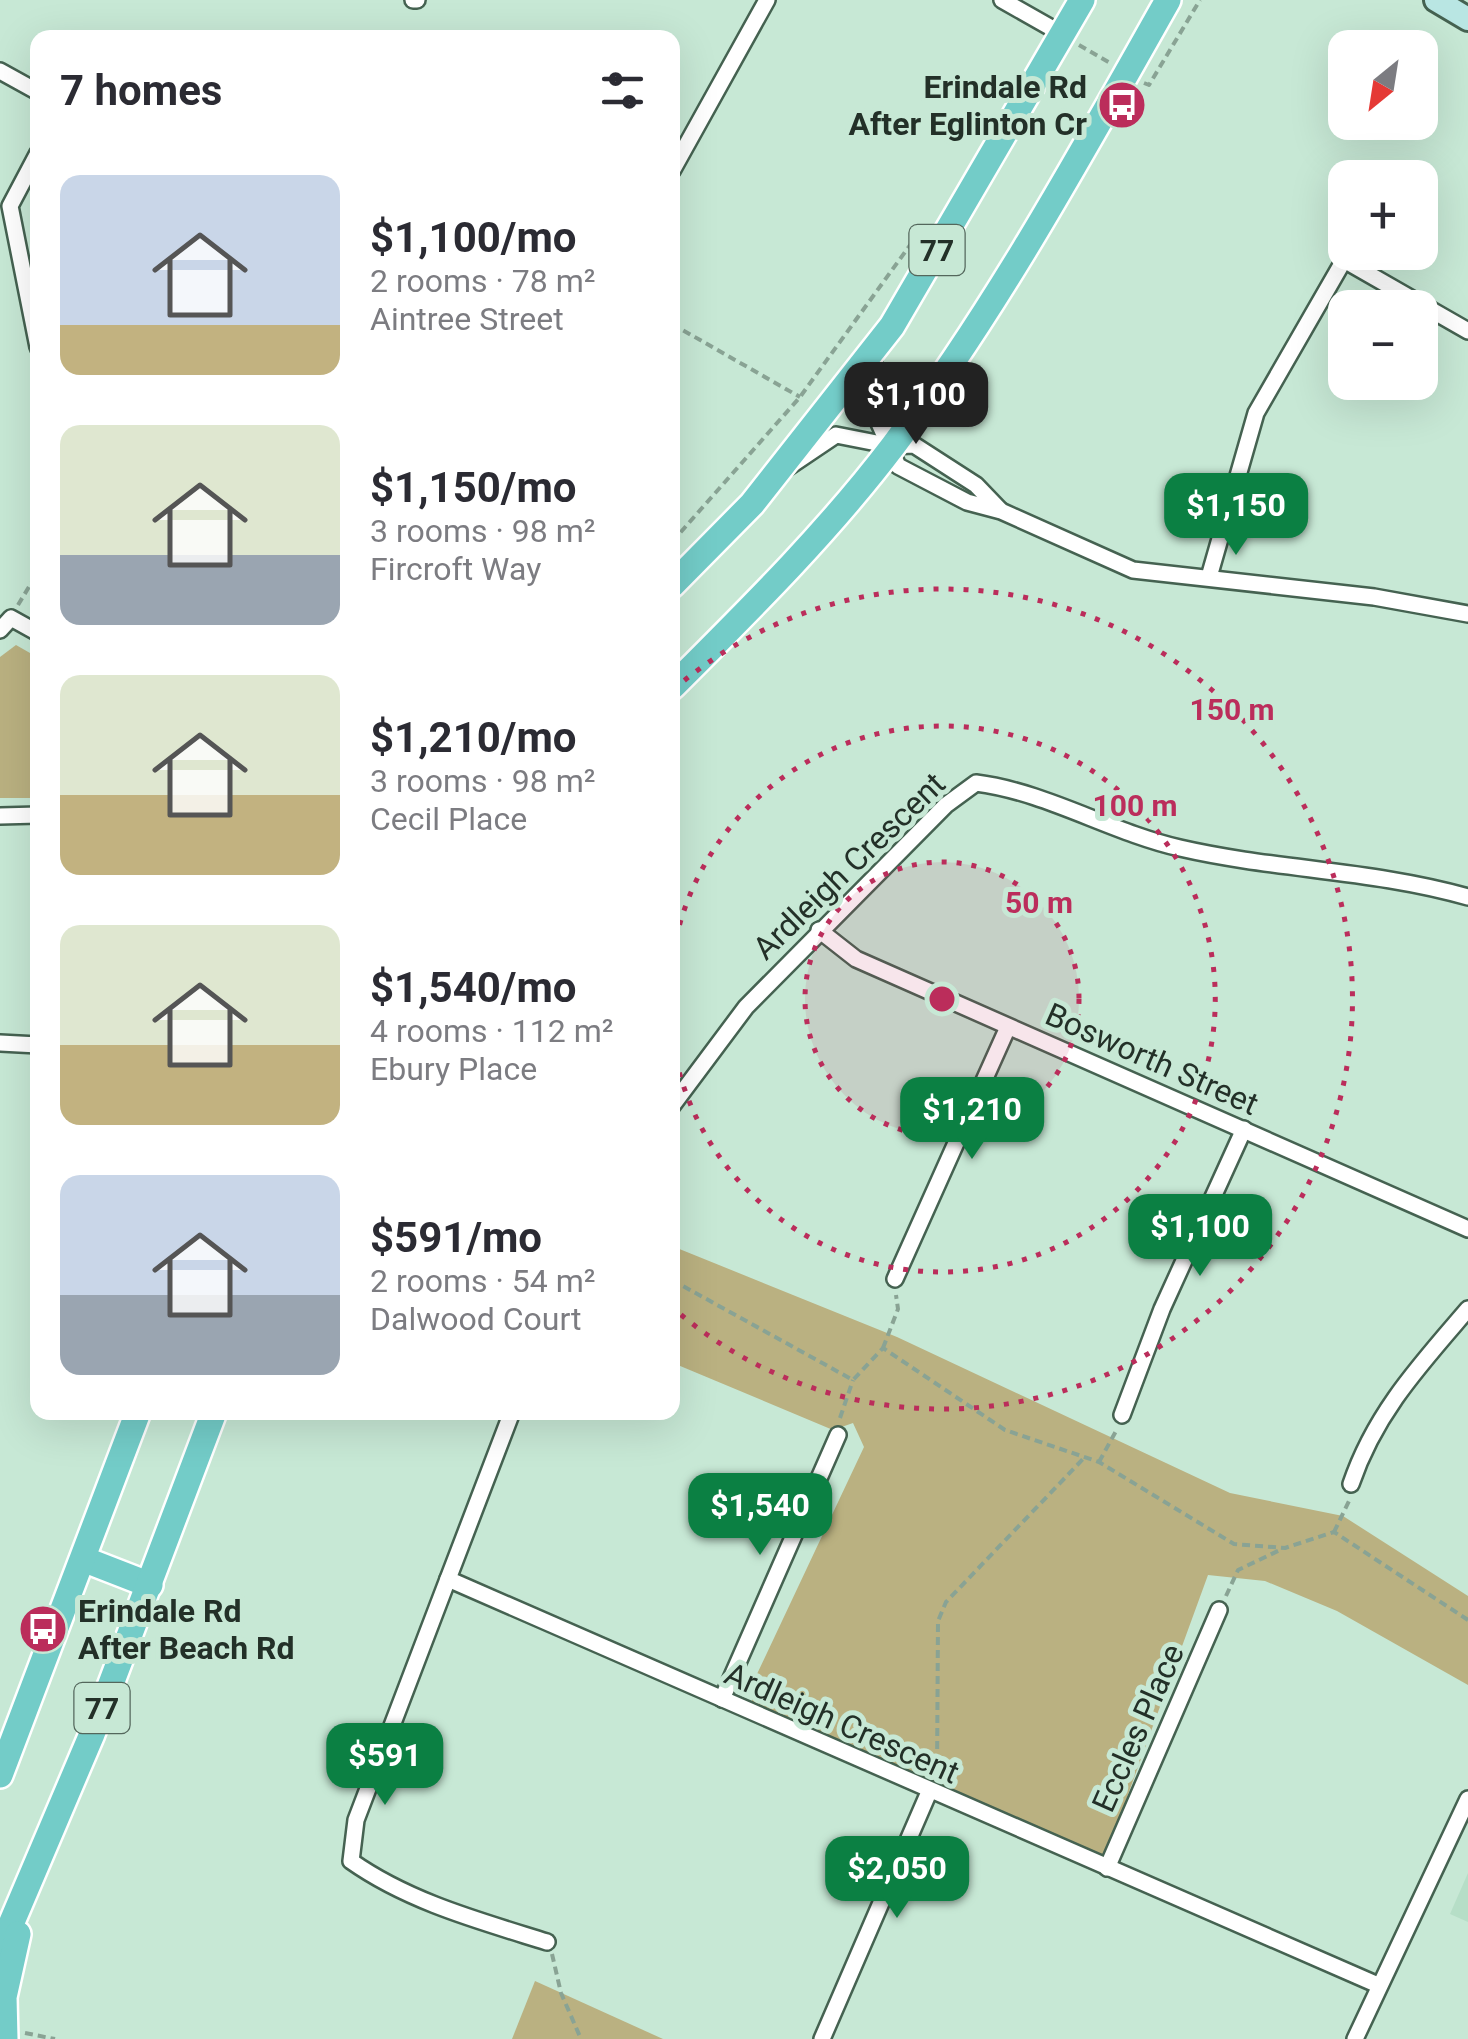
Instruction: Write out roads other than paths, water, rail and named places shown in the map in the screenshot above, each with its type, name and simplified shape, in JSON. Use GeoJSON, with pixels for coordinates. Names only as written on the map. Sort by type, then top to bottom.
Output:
{"type":"FeatureCollection","features":[{"type":"Feature","properties":{"kind":"main road","name":"77"},"geometry":{"type":"LineString","coordinates":[[680,576],[776,474],[876,347],[1082,0]]}},
{"type":"Feature","properties":{"kind":"main road","name":"77"},"geometry":{"type":"LineString","coordinates":[[680,678],[820,536],[892,446],[983,318],[1168,0]]}},
{"type":"Feature","properties":{"kind":"main road","name":"77"},"geometry":{"type":"LineString","coordinates":[[0,1774],[135,1420]]}},
{"type":"Feature","properties":{"kind":"main road","name":"77"},"geometry":{"type":"LineString","coordinates":[[0,1950],[150,1585],[211,1420]]}},
{"type":"Feature","properties":{"kind":"main road"},"geometry":{"type":"LineString","coordinates":[[82,1559],[150,1585]]}},
{"type":"Feature","properties":{"kind":"main road"},"geometry":{"type":"LineString","coordinates":[[5,2039],[4,1998],[13,1946],[40,1881],[50,1829]]}},
{"type":"Feature","properties":{"kind":"street"},"geometry":{"type":"LineString","coordinates":[[680,157],[767,0]]}},
{"type":"Feature","properties":{"kind":"street"},"geometry":{"type":"LineString","coordinates":[[1002,0],[1062,34]]}},
{"type":"Feature","properties":{"kind":"street"},"geometry":{"type":"LineString","coordinates":[[1436,0],[1468,19]]}},
{"type":"Feature","properties":{"kind":"street"},"geometry":{"type":"LineString","coordinates":[[0,71],[30,88]]}},
{"type":"Feature","properties":{"kind":"street"},"geometry":{"type":"LineString","coordinates":[[30,168],[10,206],[30,306]]}},
{"type":"Feature","properties":{"kind":"street"},"geometry":{"type":"LineString","coordinates":[[1209,577],[1256,412],[1344,260],[1468,330]]}},
{"type":"Feature","properties":{"kind":"street"},"geometry":{"type":"LineString","coordinates":[[876,347],[870,403],[898,466],[967,502],[1001,511],[1133,570],[1468,614]]}},
{"type":"Feature","properties":{"kind":"street"},"geometry":{"type":"LineString","coordinates":[[776,474],[802,462],[836,434],[892,446],[914,445],[976,486],[1001,511]]}},
{"type":"Feature","properties":{"kind":"street"},"geometry":{"type":"LineString","coordinates":[[5,624],[30,631]]}},
{"type":"Feature","properties":{"kind":"street","name":"Ardleigh Crescent"},"geometry":{"type":"LineString","coordinates":[[680,1095],[746,1006],[946,805],[976,783],[1008,787],[1186,850],[1468,897]]}},
{"type":"Feature","properties":{"kind":"street"},"geometry":{"type":"LineString","coordinates":[[0,816],[30,815]]}},
{"type":"Feature","properties":{"kind":"street","name":"Bosworth Street"},"geometry":{"type":"LineString","coordinates":[[819,930],[856,958],[1468,1229]]}},
{"type":"Feature","properties":{"kind":"street"},"geometry":{"type":"LineString","coordinates":[[895,1279],[1008,1026]]}},
{"type":"Feature","properties":{"kind":"street"},"geometry":{"type":"LineString","coordinates":[[0,1044],[30,1045]]}},
{"type":"Feature","properties":{"kind":"street"},"geometry":{"type":"LineString","coordinates":[[1122,1415],[1162,1309],[1244,1129]]}},
{"type":"Feature","properties":{"kind":"street"},"geometry":{"type":"LineString","coordinates":[[1351,1484],[1364,1447],[1393,1396],[1468,1309]]}},
{"type":"Feature","properties":{"kind":"street"},"geometry":{"type":"LineString","coordinates":[[509,1420],[356,1820],[351,1861],[378,1880],[465,1917],[547,1942]]}},
{"type":"Feature","properties":{"kind":"street"},"geometry":{"type":"LineString","coordinates":[[722,1699],[838,1435]]}},
{"type":"Feature","properties":{"kind":"street","name":"Ardleigh Crescent"},"geometry":{"type":"LineString","coordinates":[[448,1580],[1378,1986]]}},
{"type":"Feature","properties":{"kind":"street","name":"Eccles Place"},"geometry":{"type":"LineString","coordinates":[[1107,1868],[1219,1610]]}},
{"type":"Feature","properties":{"kind":"street"},"geometry":{"type":"LineString","coordinates":[[822,2039],[929,1792]]}},
{"type":"Feature","properties":{"kind":"street"},"geometry":{"type":"LineString","coordinates":[[1355,2039],[1468,1799]]}},
{"type":"Feature","properties":{"kind":"place","name":"Erindale Rd After Eglinton Cr"},"geometry":{"type":"Point","coordinates":[1122,105]}},
{"type":"Feature","properties":{"kind":"place","name":"Erindale Rd After Beach Rd"},"geometry":{"type":"Point","coordinates":[43,1629]}}]}
